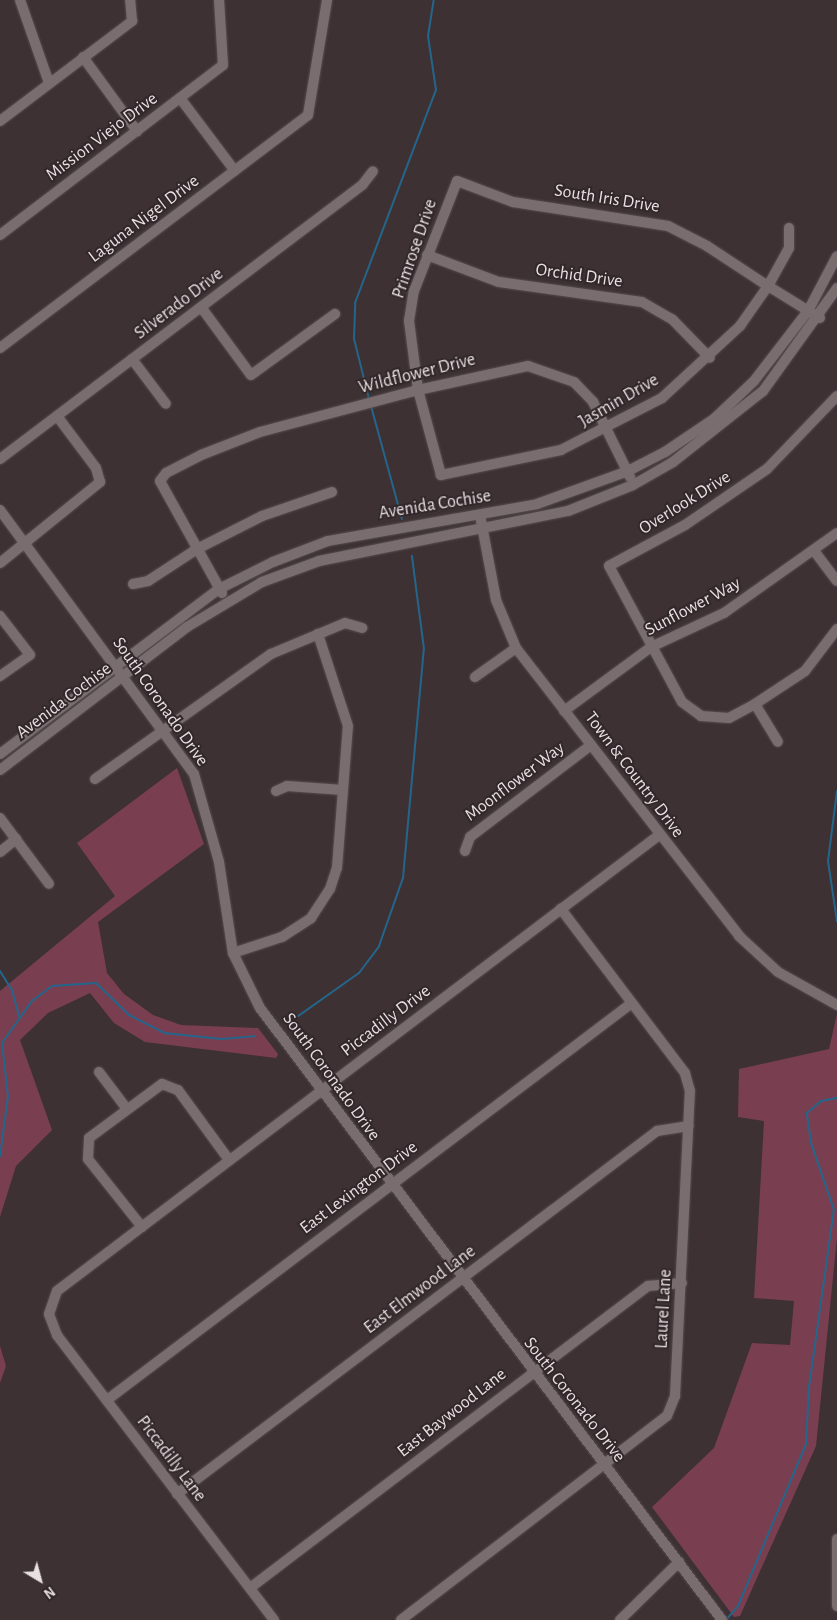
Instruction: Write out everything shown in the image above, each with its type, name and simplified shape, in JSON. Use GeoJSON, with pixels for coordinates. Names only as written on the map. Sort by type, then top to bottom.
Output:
{"type":"FeatureCollection","features":[{"type":"Feature","properties":{"kind":"street"},"geometry":{"type":"LineString","coordinates":[[20,0],[49,83]]}},
{"type":"Feature","properties":{"kind":"street"},"geometry":{"type":"LineString","coordinates":[[0,121],[132,21],[130,0]]}},
{"type":"Feature","properties":{"kind":"street","name":"Mission Viejo Drive"},"geometry":{"type":"LineString","coordinates":[[0,235],[223,64],[219,0]]}},
{"type":"Feature","properties":{"kind":"street","name":"Laguna Nigel Drive"},"geometry":{"type":"LineString","coordinates":[[0,348],[308,115],[327,0]]}},
{"type":"Feature","properties":{"kind":"street"},"geometry":{"type":"LineString","coordinates":[[83,57],[137,131]]}},
{"type":"Feature","properties":{"kind":"street"},"geometry":{"type":"LineString","coordinates":[[180,98],[235,171]]}},
{"type":"Feature","properties":{"kind":"street","name":"Silverado Drive"},"geometry":{"type":"LineString","coordinates":[[0,459],[201,308],[373,171]]}},
{"type":"Feature","properties":{"kind":"street","name":"Primrose Drive"},"geometry":{"type":"LineString","coordinates":[[441,475],[418,390],[409,321],[427,255],[456,181]]}},
{"type":"Feature","properties":{"kind":"street","name":"South Iris Drive"},"geometry":{"type":"LineString","coordinates":[[456,181],[513,202],[668,226],[820,318]]}},
{"type":"Feature","properties":{"kind":"street","name":"Jasmin Drive"},"geometry":{"type":"LineString","coordinates":[[441,475],[561,450],[608,429],[662,398],[710,358],[768,286],[789,248],[789,228]]}},
{"type":"Feature","properties":{"kind":"street","name":"Orchid Drive"},"geometry":{"type":"LineString","coordinates":[[427,255],[499,282],[642,302],[672,319],[710,358]]}},
{"type":"Feature","properties":{"kind":"street","name":"Avenida Cochise"},"geometry":{"type":"LineString","coordinates":[[0,754],[219,589],[328,541],[537,504],[628,471],[714,419],[754,381],[808,311],[837,256]]}},
{"type":"Feature","properties":{"kind":"street","name":"Avenida Cochise"},"geometry":{"type":"LineString","coordinates":[[0,770],[226,601],[320,561],[484,531],[568,511],[633,484],[720,428],[763,391],[820,318],[837,288]]}},
{"type":"Feature","properties":{"kind":"street"},"geometry":{"type":"LineString","coordinates":[[201,308],[251,375],[335,314]]}},
{"type":"Feature","properties":{"kind":"street"},"geometry":{"type":"LineString","coordinates":[[132,359],[166,404]]}},
{"type":"Feature","properties":{"kind":"street","name":"Wildflower Drive"},"geometry":{"type":"LineString","coordinates":[[197,549],[160,481],[166,472],[260,432],[418,390],[528,366],[574,382],[594,402],[633,484]]}},
{"type":"Feature","properties":{"kind":"street","name":"Overlook Drive"},"geometry":{"type":"LineString","coordinates":[[651,647],[610,566],[685,525],[767,469],[837,396]]}},
{"type":"Feature","properties":{"kind":"street"},"geometry":{"type":"LineString","coordinates":[[0,563],[100,482],[96,468],[57,416]]}},
{"type":"Feature","properties":{"kind":"street"},"geometry":{"type":"LineString","coordinates":[[133,584],[148,581],[197,549],[262,516],[332,492]]}},
{"type":"Feature","properties":{"kind":"street","name":"South Coronado Drive"},"geometry":{"type":"LineString","coordinates":[[0,510],[194,774],[209,817],[233,953],[260,1008],[461,1280],[604,1464],[720,1618]]}},
{"type":"Feature","properties":{"kind":"street","name":"Town & Country Drive"},"geometry":{"type":"LineString","coordinates":[[480,515],[496,600],[516,648],[739,936],[778,972],[837,1005]]}},
{"type":"Feature","properties":{"kind":"street","name":"Sunflower Way"},"geometry":{"type":"LineString","coordinates":[[564,711],[651,647],[724,613],[815,552],[837,533]]}},
{"type":"Feature","properties":{"kind":"street"},"geometry":{"type":"LineString","coordinates":[[197,549],[226,601]]}},
{"type":"Feature","properties":{"kind":"street"},"geometry":{"type":"LineString","coordinates":[[815,552],[837,581]]}},
{"type":"Feature","properties":{"kind":"street"},"geometry":{"type":"LineString","coordinates":[[0,616],[30,655],[0,676]]}},
{"type":"Feature","properties":{"kind":"street"},"geometry":{"type":"LineString","coordinates":[[95,779],[162,729],[271,654],[345,623],[362,628]]}},
{"type":"Feature","properties":{"kind":"street"},"geometry":{"type":"LineString","coordinates":[[651,647],[682,702],[701,716],[729,718],[755,704],[805,671],[837,629]]}},
{"type":"Feature","properties":{"kind":"street"},"geometry":{"type":"LineString","coordinates":[[233,953],[282,937],[322,905],[337,868],[348,726],[318,634]]}},
{"type":"Feature","properties":{"kind":"street"},"geometry":{"type":"LineString","coordinates":[[475,678],[516,648]]}},
{"type":"Feature","properties":{"kind":"street"},"geometry":{"type":"LineString","coordinates":[[755,704],[778,742]]}},
{"type":"Feature","properties":{"kind":"street","name":"Moonflower Way"},"geometry":{"type":"LineString","coordinates":[[465,851],[470,837],[591,745]]}},
{"type":"Feature","properties":{"kind":"street"},"geometry":{"type":"LineString","coordinates":[[276,791],[287,786],[344,790]]}},
{"type":"Feature","properties":{"kind":"street"},"geometry":{"type":"LineString","coordinates":[[0,818],[50,884]]}},
{"type":"Feature","properties":{"kind":"street","name":"Piccadilly Drive"},"geometry":{"type":"LineString","coordinates":[[49,1314],[57,1291],[659,835]]}},
{"type":"Feature","properties":{"kind":"street"},"geometry":{"type":"LineString","coordinates":[[0,852],[16,840]]}},
{"type":"Feature","properties":{"kind":"street","name":"Laurel Lane"},"geometry":{"type":"LineString","coordinates":[[401,1620],[667,1416],[676,1396],[690,1091],[685,1073],[561,909]]}},
{"type":"Feature","properties":{"kind":"street","name":"East Lexington Drive"},"geometry":{"type":"LineString","coordinates":[[107,1400],[632,1003]]}},
{"type":"Feature","properties":{"kind":"street"},"geometry":{"type":"LineString","coordinates":[[99,1072],[127,1110]]}},
{"type":"Feature","properties":{"kind":"street"},"geometry":{"type":"LineString","coordinates":[[142,1227],[88,1159],[89,1138],[162,1084],[178,1090],[229,1160]]}},
{"type":"Feature","properties":{"kind":"street","name":"East Elmwood Lane"},"geometry":{"type":"LineString","coordinates":[[177,1494],[657,1132],[689,1126]]}},
{"type":"Feature","properties":{"kind":"street","name":"East Baywood Lane"},"geometry":{"type":"LineString","coordinates":[[250,1588],[531,1372],[648,1286],[682,1283]]}},
{"type":"Feature","properties":{"kind":"street","name":"Piccadilly Lane"},"geometry":{"type":"LineString","coordinates":[[49,1314],[57,1336],[274,1620]]}},
{"type":"Feature","properties":{"kind":"street"},"geometry":{"type":"LineString","coordinates":[[837,1539],[837,1606]]}},
{"type":"Feature","properties":{"kind":"street"},"geometry":{"type":"LineString","coordinates":[[620,1620],[679,1562]]}},
{"type":"Feature","properties":{"kind":"shaded area"},"geometry":{"type":"Polygon","coordinates":[[[177,768],[204,844],[98,922],[107,973],[124,994],[153,1015],[181,1025],[258,1028],[278,1054],[276,1058],[145,1042],[114,1023],[90,993],[48,1013],[20,1040],[52,1130],[16,1166],[0,1217],[0,991],[115,896],[77,843],[177,768]]]}},
{"type":"Feature","properties":{"kind":"shaded area"},"geometry":{"type":"Polygon","coordinates":[[[837,1014],[837,1238],[816,1446],[740,1616],[734,1617],[652,1507],[714,1448],[752,1343],[790,1345],[794,1301],[754,1298],[764,1121],[738,1117],[739,1069],[829,1049],[837,1014]]]}},
{"type":"Feature","properties":{"kind":"shaded area"},"geometry":{"type":"Polygon","coordinates":[[[0,1346],[6,1366],[0,1383],[0,1346]]]}},
{"type":"Feature","properties":{"kind":"waterway"},"geometry":{"type":"LineString","coordinates":[[369,399],[354,339],[355,303],[436,90],[428,36],[434,0]]}},
{"type":"Feature","properties":{"kind":"waterway"},"geometry":{"type":"LineString","coordinates":[[371,406],[402,519]]}},
{"type":"Feature","properties":{"kind":"waterway"},"geometry":{"type":"LineString","coordinates":[[294,1019],[359,973],[379,946],[403,878],[424,649],[412,556]]}},
{"type":"Feature","properties":{"kind":"waterway"},"geometry":{"type":"LineString","coordinates":[[837,791],[828,861],[837,921]]}},
{"type":"Feature","properties":{"kind":"waterway"},"geometry":{"type":"LineString","coordinates":[[0,971],[12,990],[19,1016]]}},
{"type":"Feature","properties":{"kind":"waterway"},"geometry":{"type":"LineString","coordinates":[[0,1156],[8,1096],[2,1043],[32,1001],[52,986],[96,983],[129,1015],[164,1033],[222,1039],[255,1036]]}},
{"type":"Feature","properties":{"kind":"waterway"},"geometry":{"type":"LineString","coordinates":[[726,1620],[738,1606],[806,1444],[809,1387],[834,1210],[811,1143],[807,1113],[821,1101],[837,1098]]}}]}
